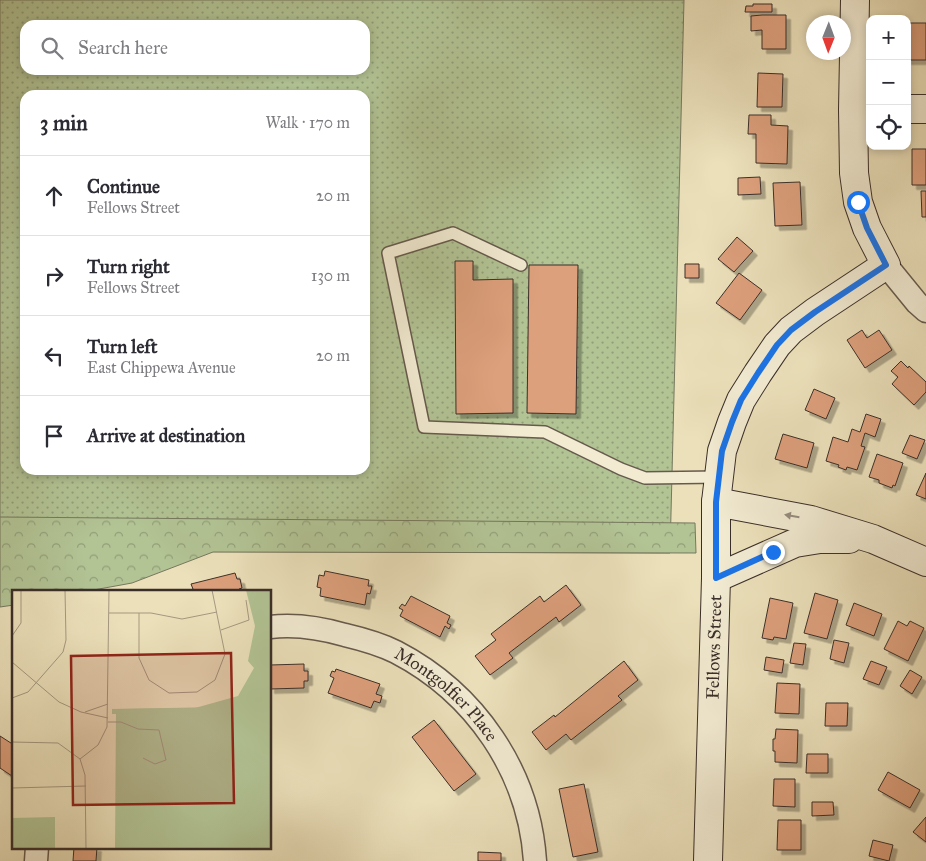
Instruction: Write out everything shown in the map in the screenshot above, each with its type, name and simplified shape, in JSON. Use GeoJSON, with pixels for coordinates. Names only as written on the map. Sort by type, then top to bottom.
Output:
{"type":"FeatureCollection","features":[{"type":"Feature","properties":{"kind":"street"},"geometry":{"type":"LineString","coordinates":[[854,0],[861,110],[854,173],[858,202],[867,228],[886,265],[917,303],[926,311]]}},
{"type":"Feature","properties":{"kind":"street"},"geometry":{"type":"LineString","coordinates":[[911,110],[926,109]]}},
{"type":"Feature","properties":{"kind":"street","name":"Fellows Street"},"geometry":{"type":"LineString","coordinates":[[708,861],[718,490],[722,451],[741,400],[777,345],[791,330],[815,312],[886,265]]}},
{"type":"Feature","properties":{"kind":"street"},"geometry":{"type":"LineString","coordinates":[[718,490],[873,539],[926,562]]}},
{"type":"Feature","properties":{"kind":"street"},"geometry":{"type":"LineString","coordinates":[[716,578],[795,543],[820,539],[873,539]]}},
{"type":"Feature","properties":{"kind":"street","name":"Montgolfier Place"},"geometry":{"type":"LineString","coordinates":[[271,626],[296,626],[330,630],[364,640],[394,651],[425,668],[449,687],[478,716],[509,764],[528,813],[535,861]]}},
{"type":"Feature","properties":{"kind":"street"},"geometry":{"type":"LineString","coordinates":[[36,861],[38,848]]}},
{"type":"Feature","properties":{"kind":"lane"},"geometry":{"type":"LineString","coordinates":[[521,265],[453,233],[388,252],[424,427],[545,432],[621,469],[645,478],[718,490]]}},
{"type":"Feature","properties":{"kind":"green space"},"geometry":{"type":"Polygon","coordinates":[[[0,0],[684,0],[670,553],[0,551],[0,0]]]}},
{"type":"Feature","properties":{"kind":"green space"},"geometry":{"type":"Polygon","coordinates":[[[0,517],[695,523],[696,553],[213,552],[132,583],[94,590],[12,590],[12,605],[0,607],[0,517]]]}},
{"type":"Feature","properties":{"kind":"building"},"geometry":{"type":"Polygon","coordinates":[[[753,4],[772,4],[772,12],[745,12],[746,6],[753,6],[753,4]]]}},
{"type":"Feature","properties":{"kind":"building"},"geometry":{"type":"Polygon","coordinates":[[[786,15],[786,49],[762,49],[762,30],[751,31],[751,16],[786,15]]]}},
{"type":"Feature","properties":{"kind":"building"},"geometry":{"type":"Polygon","coordinates":[[[911,23],[926,23],[926,60],[911,60],[911,23]]]}},
{"type":"Feature","properties":{"kind":"building"},"geometry":{"type":"Polygon","coordinates":[[[758,73],[783,74],[782,107],[757,107],[758,73]]]}},
{"type":"Feature","properties":{"kind":"building"},"geometry":{"type":"Polygon","coordinates":[[[749,115],[771,115],[771,125],[788,126],[787,164],[756,163],[756,134],[748,134],[749,115]]]}},
{"type":"Feature","properties":{"kind":"building"},"geometry":{"type":"Polygon","coordinates":[[[912,149],[926,149],[926,185],[912,185],[912,149]]]}},
{"type":"Feature","properties":{"kind":"building"},"geometry":{"type":"Polygon","coordinates":[[[760,177],[761,194],[738,195],[738,178],[760,177]]]}},
{"type":"Feature","properties":{"kind":"building"},"geometry":{"type":"Polygon","coordinates":[[[800,182],[802,225],[775,226],[773,183],[800,182]]]}},
{"type":"Feature","properties":{"kind":"building"},"geometry":{"type":"Polygon","coordinates":[[[921,191],[926,191],[926,217],[922,217],[921,191]]]}},
{"type":"Feature","properties":{"kind":"building"},"geometry":{"type":"Polygon","coordinates":[[[737,237],[753,251],[734,272],[718,259],[737,237]]]}},
{"type":"Feature","properties":{"kind":"building"},"geometry":{"type":"Polygon","coordinates":[[[455,261],[473,261],[473,280],[513,279],[513,413],[456,414],[455,261]]]}},
{"type":"Feature","properties":{"kind":"building"},"geometry":{"type":"Polygon","coordinates":[[[685,264],[699,264],[699,278],[685,278],[685,264]]]}},
{"type":"Feature","properties":{"kind":"building"},"geometry":{"type":"Polygon","coordinates":[[[529,265],[578,265],[576,414],[527,413],[529,265]]]}},
{"type":"Feature","properties":{"kind":"building"},"geometry":{"type":"Polygon","coordinates":[[[739,273],[762,290],[740,320],[716,303],[739,273]]]}},
{"type":"Feature","properties":{"kind":"building"},"geometry":{"type":"Polygon","coordinates":[[[862,330],[867,338],[879,330],[892,350],[865,368],[847,340],[862,330]]]}},
{"type":"Feature","properties":{"kind":"building"},"geometry":{"type":"Polygon","coordinates":[[[901,361],[926,382],[926,392],[914,405],[892,384],[898,377],[891,371],[901,361]]]}},
{"type":"Feature","properties":{"kind":"building"},"geometry":{"type":"Polygon","coordinates":[[[814,389],[835,398],[826,419],[805,410],[814,389]]]}},
{"type":"Feature","properties":{"kind":"building"},"geometry":{"type":"Polygon","coordinates":[[[866,414],[881,419],[875,437],[865,433],[861,446],[865,447],[857,470],[847,467],[846,470],[838,467],[839,465],[826,461],[833,437],[848,442],[852,429],[860,432],[866,414]]]}},
{"type":"Feature","properties":{"kind":"building"},"geometry":{"type":"Polygon","coordinates":[[[783,434],[814,443],[807,468],[775,459],[783,434]]]}},
{"type":"Feature","properties":{"kind":"building"},"geometry":{"type":"Polygon","coordinates":[[[910,435],[925,440],[917,459],[902,453],[910,435]]]}},
{"type":"Feature","properties":{"kind":"building"},"geometry":{"type":"Polygon","coordinates":[[[877,454],[903,463],[895,486],[893,485],[892,488],[879,483],[879,480],[869,477],[877,454]]]}},
{"type":"Feature","properties":{"kind":"building"},"geometry":{"type":"Polygon","coordinates":[[[926,473],[926,499],[916,495],[926,473]]]}},
{"type":"Feature","properties":{"kind":"building"},"geometry":{"type":"Polygon","coordinates":[[[325,571],[369,580],[368,586],[372,586],[370,594],[367,593],[365,605],[320,596],[321,588],[317,587],[319,575],[324,576],[325,571]]]}},
{"type":"Feature","properties":{"kind":"building"},"geometry":{"type":"Polygon","coordinates":[[[235,573],[237,579],[240,579],[242,588],[239,590],[190,590],[193,589],[191,584],[235,573]]]}},
{"type":"Feature","properties":{"kind":"building"},"geometry":{"type":"Polygon","coordinates":[[[566,585],[581,605],[559,622],[556,617],[509,653],[513,658],[490,675],[475,656],[496,640],[491,634],[540,596],[544,602],[566,585]]]}},
{"type":"Feature","properties":{"kind":"building"},"geometry":{"type":"Polygon","coordinates":[[[815,593],[838,600],[827,639],[804,633],[815,593]]]}},
{"type":"Feature","properties":{"kind":"building"},"geometry":{"type":"Polygon","coordinates":[[[411,596],[450,616],[447,623],[451,625],[449,629],[445,626],[440,637],[400,616],[403,610],[399,608],[402,604],[405,606],[411,596]]]}},
{"type":"Feature","properties":{"kind":"building"},"geometry":{"type":"Polygon","coordinates":[[[770,598],[793,603],[786,639],[774,637],[773,640],[762,638],[770,598]]]}},
{"type":"Feature","properties":{"kind":"building"},"geometry":{"type":"Polygon","coordinates":[[[854,603],[882,614],[874,636],[846,625],[854,603]]]}},
{"type":"Feature","properties":{"kind":"building"},"geometry":{"type":"Polygon","coordinates":[[[898,621],[907,626],[910,621],[924,628],[908,661],[884,649],[898,621]]]}},
{"type":"Feature","properties":{"kind":"building"},"geometry":{"type":"Polygon","coordinates":[[[834,640],[849,643],[844,663],[830,659],[834,640]]]}},
{"type":"Feature","properties":{"kind":"building"},"geometry":{"type":"Polygon","coordinates":[[[794,643],[806,644],[803,665],[790,663],[794,643]]]}},
{"type":"Feature","properties":{"kind":"building"},"geometry":{"type":"Polygon","coordinates":[[[766,657],[784,660],[782,673],[764,670],[766,657]]]}},
{"type":"Feature","properties":{"kind":"building"},"geometry":{"type":"Polygon","coordinates":[[[624,661],[638,680],[618,696],[622,700],[571,740],[566,734],[546,750],[532,732],[554,715],[555,717],[624,661]]]}},
{"type":"Feature","properties":{"kind":"building"},"geometry":{"type":"Polygon","coordinates":[[[871,661],[887,667],[879,685],[863,679],[871,661]]]}},
{"type":"Feature","properties":{"kind":"building"},"geometry":{"type":"Polygon","coordinates":[[[304,664],[304,671],[308,671],[308,681],[304,681],[304,688],[271,689],[271,665],[304,664]]]}},
{"type":"Feature","properties":{"kind":"building"},"geometry":{"type":"Polygon","coordinates":[[[336,669],[380,684],[376,694],[382,696],[380,703],[374,701],[371,708],[328,693],[334,678],[330,676],[332,671],[335,672],[336,669]]]}},
{"type":"Feature","properties":{"kind":"building"},"geometry":{"type":"Polygon","coordinates":[[[910,670],[922,677],[912,694],[900,686],[910,670]]]}},
{"type":"Feature","properties":{"kind":"building"},"geometry":{"type":"Polygon","coordinates":[[[777,683],[800,684],[799,714],[775,713],[777,683]]]}},
{"type":"Feature","properties":{"kind":"building"},"geometry":{"type":"Polygon","coordinates":[[[826,703],[848,703],[847,726],[825,726],[826,703]]]}},
{"type":"Feature","properties":{"kind":"building"},"geometry":{"type":"Polygon","coordinates":[[[434,720],[476,774],[454,791],[412,737],[434,720]]]}},
{"type":"Feature","properties":{"kind":"building"},"geometry":{"type":"Polygon","coordinates":[[[776,729],[798,730],[797,763],[775,762],[773,739],[775,739],[776,729]]]}},
{"type":"Feature","properties":{"kind":"building"},"geometry":{"type":"Polygon","coordinates":[[[0,736],[12,744],[12,776],[0,768],[0,736]]]}},
{"type":"Feature","properties":{"kind":"building"},"geometry":{"type":"Polygon","coordinates":[[[807,754],[828,754],[828,773],[806,773],[807,754]]]}},
{"type":"Feature","properties":{"kind":"building"},"geometry":{"type":"Polygon","coordinates":[[[888,772],[920,790],[910,808],[878,790],[888,772]]]}},
{"type":"Feature","properties":{"kind":"building"},"geometry":{"type":"Polygon","coordinates":[[[774,779],[795,779],[795,807],[773,806],[774,779]]]}},
{"type":"Feature","properties":{"kind":"building"},"geometry":{"type":"Polygon","coordinates":[[[584,784],[598,852],[573,857],[559,789],[584,784]]]}},
{"type":"Feature","properties":{"kind":"building"},"geometry":{"type":"Polygon","coordinates":[[[812,802],[833,802],[834,815],[812,816],[812,802]]]}},
{"type":"Feature","properties":{"kind":"building"},"geometry":{"type":"Polygon","coordinates":[[[926,817],[926,842],[913,832],[926,817]]]}},
{"type":"Feature","properties":{"kind":"building"},"geometry":{"type":"Polygon","coordinates":[[[778,820],[801,820],[801,850],[777,850],[778,820]]]}},
{"type":"Feature","properties":{"kind":"building"},"geometry":{"type":"Polygon","coordinates":[[[873,840],[893,845],[889,861],[869,856],[873,840]]]}},
{"type":"Feature","properties":{"kind":"building"},"geometry":{"type":"Polygon","coordinates":[[[74,848],[97,848],[96,861],[73,861],[74,848]]]}},
{"type":"Feature","properties":{"kind":"building"},"geometry":{"type":"Polygon","coordinates":[[[478,852],[501,853],[501,861],[478,861],[478,852]]]}},
{"type":"Feature","properties":{"kind":"route"},"geometry":{"type":"LineString","coordinates":[[773,552],[716,578],[716,502],[722,451],[741,400],[777,345],[791,330],[815,312],[886,265],[867,228],[858,202]]}}]}
